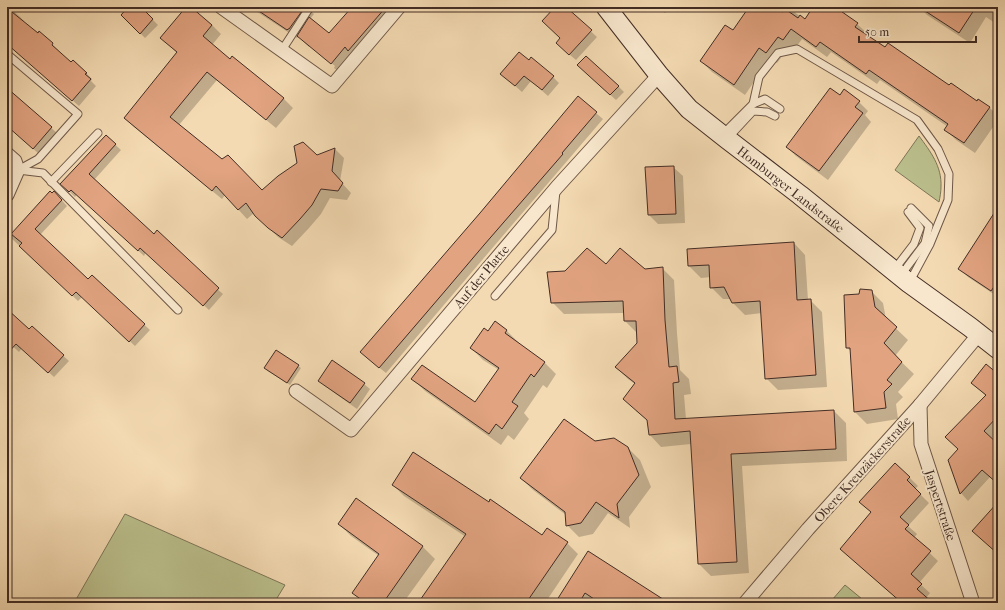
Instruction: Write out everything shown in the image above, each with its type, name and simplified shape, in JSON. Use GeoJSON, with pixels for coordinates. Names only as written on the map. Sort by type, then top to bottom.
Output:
{"type":"FeatureCollection","features":[{"type":"Feature","properties":{"kind":"street"},"geometry":{"type":"LineString","coordinates":[[221,7],[332,86],[399,7]]}},
{"type":"Feature","properties":{"kind":"street","name":"Homburger Landstraße"},"geometry":{"type":"LineString","coordinates":[[608,8],[659,75],[689,109],[800,195],[901,277],[998,349]]}},
{"type":"Feature","properties":{"kind":"street","name":"Auf der Platte"},"geometry":{"type":"LineString","coordinates":[[296,391],[351,430],[557,187],[659,75]]}},
{"type":"Feature","properties":{"kind":"street"},"geometry":{"type":"LineString","coordinates":[[7,154],[15,161],[18,170],[7,195]]}},
{"type":"Feature","properties":{"kind":"street","name":"Obere Kreuzäckerstraße"},"geometry":{"type":"LineString","coordinates":[[745,603],[808,529],[920,405],[979,334]]}},
{"type":"Feature","properties":{"kind":"street","name":"Jaspertstraße"},"geometry":{"type":"LineString","coordinates":[[920,405],[921,444],[973,603]]}},
{"type":"Feature","properties":{"kind":"lane"},"geometry":{"type":"LineString","coordinates":[[282,50],[310,7]]}},
{"type":"Feature","properties":{"kind":"lane"},"geometry":{"type":"LineString","coordinates":[[753,104],[759,77],[778,53],[798,49],[917,120],[938,149],[949,174],[948,200],[930,244],[901,277]]}},
{"type":"Feature","properties":{"kind":"lane"},"geometry":{"type":"LineString","coordinates":[[7,54],[78,114],[38,159],[18,170]]}},
{"type":"Feature","properties":{"kind":"lane"},"geometry":{"type":"LineString","coordinates":[[724,137],[753,104],[765,99],[780,109]]}},
{"type":"Feature","properties":{"kind":"lane"},"geometry":{"type":"LineString","coordinates":[[724,137],[753,111],[767,112],[775,116]]}},
{"type":"Feature","properties":{"kind":"lane"},"geometry":{"type":"LineString","coordinates":[[52,182],[98,133]]}},
{"type":"Feature","properties":{"kind":"lane"},"geometry":{"type":"LineString","coordinates":[[18,170],[43,173],[178,310]]}},
{"type":"Feature","properties":{"kind":"lane"},"geometry":{"type":"LineString","coordinates":[[495,296],[552,230],[557,187]]}},
{"type":"Feature","properties":{"kind":"lane"},"geometry":{"type":"LineString","coordinates":[[901,277],[925,243],[929,226],[909,210]]}},
{"type":"Feature","properties":{"kind":"green space"},"geometry":{"type":"Polygon","coordinates":[[[919,136],[934,159],[940,172],[941,193],[939,202],[895,170],[919,136]]]}},
{"type":"Feature","properties":{"kind":"green space"},"geometry":{"type":"Polygon","coordinates":[[[125,514],[285,585],[274,603],[74,603],[125,514]]]}},
{"type":"Feature","properties":{"kind":"green space"},"geometry":{"type":"Polygon","coordinates":[[[845,585],[862,599],[859,603],[836,603],[832,600],[845,585]]]}},
{"type":"Feature","properties":{"kind":"building"},"geometry":{"type":"Polygon","coordinates":[[[128,7],[141,7],[153,19],[140,34],[121,15],[128,7]]]}},
{"type":"Feature","properties":{"kind":"building"},"geometry":{"type":"Polygon","coordinates":[[[186,7],[191,7],[212,25],[203,36],[230,59],[232,56],[284,98],[266,120],[207,72],[170,117],[222,159],[228,155],[262,190],[278,176],[297,163],[294,146],[303,142],[317,155],[335,148],[332,171],[343,183],[338,191],[321,189],[312,205],[282,238],[255,216],[246,203],[238,210],[216,186],[212,191],[124,118],[177,52],[160,38],[186,7]]]}},
{"type":"Feature","properties":{"kind":"building"},"geometry":{"type":"Polygon","coordinates":[[[253,7],[297,7],[302,11],[287,30],[253,7]]]}},
{"type":"Feature","properties":{"kind":"building"},"geometry":{"type":"Polygon","coordinates":[[[352,7],[386,7],[348,51],[345,47],[331,64],[297,36],[309,17],[329,33],[352,7]]]}},
{"type":"Feature","properties":{"kind":"building"},"geometry":{"type":"Polygon","coordinates":[[[555,7],[566,7],[592,30],[569,55],[556,43],[560,38],[542,21],[555,7]]]}},
{"type":"Feature","properties":{"kind":"building"},"geometry":{"type":"Polygon","coordinates":[[[749,7],[776,7],[783,12],[785,9],[798,18],[800,15],[805,19],[813,7],[835,7],[858,23],[855,27],[885,47],[888,43],[949,85],[951,83],[977,101],[978,99],[990,107],[964,143],[944,130],[948,124],[869,70],[866,74],[820,42],[816,47],[791,29],[783,40],[778,37],[766,53],[759,48],[734,85],[700,61],[725,25],[733,30],[749,7]]]}},
{"type":"Feature","properties":{"kind":"building"},"geometry":{"type":"Polygon","coordinates":[[[919,7],[976,7],[959,33],[919,7]]]}},
{"type":"Feature","properties":{"kind":"building"},"geometry":{"type":"Polygon","coordinates":[[[7,8],[38,33],[39,31],[71,62],[73,60],[87,73],[85,74],[91,79],[72,101],[7,44],[7,8]]]}},
{"type":"Feature","properties":{"kind":"building"},"geometry":{"type":"Polygon","coordinates":[[[519,52],[529,60],[531,57],[554,76],[542,90],[524,76],[515,86],[500,74],[519,52]]]}},
{"type":"Feature","properties":{"kind":"building"},"geometry":{"type":"Polygon","coordinates":[[[586,56],[619,86],[610,95],[577,65],[586,56]]]}},
{"type":"Feature","properties":{"kind":"building"},"geometry":{"type":"Polygon","coordinates":[[[7,88],[52,127],[33,149],[7,126],[7,88]]]}},
{"type":"Feature","properties":{"kind":"building"},"geometry":{"type":"Polygon","coordinates":[[[830,88],[840,95],[844,89],[860,101],[855,107],[863,113],[819,171],[786,147],[830,88]]]}},
{"type":"Feature","properties":{"kind":"building"},"geometry":{"type":"Polygon","coordinates":[[[578,96],[597,112],[562,153],[563,154],[379,368],[360,352],[480,213],[578,96]]]}},
{"type":"Feature","properties":{"kind":"building"},"geometry":{"type":"Polygon","coordinates":[[[106,135],[116,144],[89,174],[154,234],[157,230],[219,288],[203,306],[140,248],[138,251],[71,190],[69,192],[60,184],[106,135]]]}},
{"type":"Feature","properties":{"kind":"building"},"geometry":{"type":"Polygon","coordinates":[[[674,166],[676,214],[648,215],[645,167],[674,166]]]}},
{"type":"Feature","properties":{"kind":"building"},"geometry":{"type":"Polygon","coordinates":[[[50,191],[52,193],[54,191],[62,200],[35,229],[88,279],[92,275],[145,324],[129,342],[76,292],[72,296],[19,246],[22,243],[11,234],[50,191]]]}},
{"type":"Feature","properties":{"kind":"building"},"geometry":{"type":"Polygon","coordinates":[[[998,207],[998,281],[991,291],[958,269],[998,207]]]}},
{"type":"Feature","properties":{"kind":"building"},"geometry":{"type":"Polygon","coordinates":[[[794,242],[797,300],[811,299],[816,375],[765,379],[760,301],[732,303],[724,287],[710,288],[709,265],[688,266],[687,249],[794,242]]]}},
{"type":"Feature","properties":{"kind":"building"},"geometry":{"type":"Polygon","coordinates":[[[587,248],[606,264],[620,248],[645,269],[663,267],[669,367],[677,366],[679,382],[673,383],[675,419],[834,410],[836,449],[731,454],[737,562],[698,564],[690,431],[649,435],[647,420],[623,399],[635,383],[615,367],[637,343],[636,321],[624,321],[623,301],[551,303],[547,272],[565,271],[587,248]]]}},
{"type":"Feature","properties":{"kind":"building"},"geometry":{"type":"Polygon","coordinates":[[[860,289],[872,290],[875,307],[897,327],[884,343],[902,362],[887,380],[892,384],[884,392],[886,408],[854,412],[850,348],[846,348],[844,295],[859,294],[860,289]]]}},
{"type":"Feature","properties":{"kind":"building"},"geometry":{"type":"Polygon","coordinates":[[[7,309],[29,329],[32,326],[64,355],[48,373],[16,344],[7,354],[7,309]]]}},
{"type":"Feature","properties":{"kind":"building"},"geometry":{"type":"Polygon","coordinates":[[[495,321],[507,330],[505,333],[545,362],[534,377],[531,374],[512,402],[518,406],[502,429],[496,424],[489,434],[411,379],[422,365],[475,402],[499,368],[470,348],[484,328],[488,331],[495,321]]]}},
{"type":"Feature","properties":{"kind":"building"},"geometry":{"type":"Polygon","coordinates":[[[276,350],[299,365],[287,383],[264,368],[276,350]]]}},
{"type":"Feature","properties":{"kind":"building"},"geometry":{"type":"Polygon","coordinates":[[[332,360],[365,383],[350,403],[318,381],[332,360]]]}},
{"type":"Feature","properties":{"kind":"building"},"geometry":{"type":"Polygon","coordinates":[[[986,364],[998,374],[998,416],[984,431],[998,444],[998,484],[982,470],[960,494],[948,460],[958,449],[945,437],[986,395],[971,383],[986,364]]]}},
{"type":"Feature","properties":{"kind":"building"},"geometry":{"type":"Polygon","coordinates":[[[564,419],[595,441],[614,438],[628,447],[639,475],[617,504],[619,518],[596,502],[581,523],[566,526],[565,512],[520,478],[564,419]]]}},
{"type":"Feature","properties":{"kind":"building"},"geometry":{"type":"Polygon","coordinates":[[[413,452],[489,502],[490,499],[542,535],[547,528],[568,542],[526,603],[418,603],[466,534],[392,485],[413,452]]]}},
{"type":"Feature","properties":{"kind":"building"},"geometry":{"type":"Polygon","coordinates":[[[895,463],[910,477],[907,480],[921,494],[900,517],[909,525],[905,529],[931,551],[911,574],[922,584],[917,589],[933,603],[902,603],[840,549],[871,512],[859,502],[895,463]]]}},
{"type":"Feature","properties":{"kind":"building"},"geometry":{"type":"Polygon","coordinates":[[[356,498],[423,546],[383,603],[366,603],[352,593],[379,554],[338,524],[356,498]]]}},
{"type":"Feature","properties":{"kind":"building"},"geometry":{"type":"Polygon","coordinates":[[[998,502],[998,554],[972,531],[998,502]]]}},
{"type":"Feature","properties":{"kind":"building"},"geometry":{"type":"Polygon","coordinates":[[[588,551],[669,603],[600,603],[585,593],[579,603],[555,603],[588,551]]]}}]}
